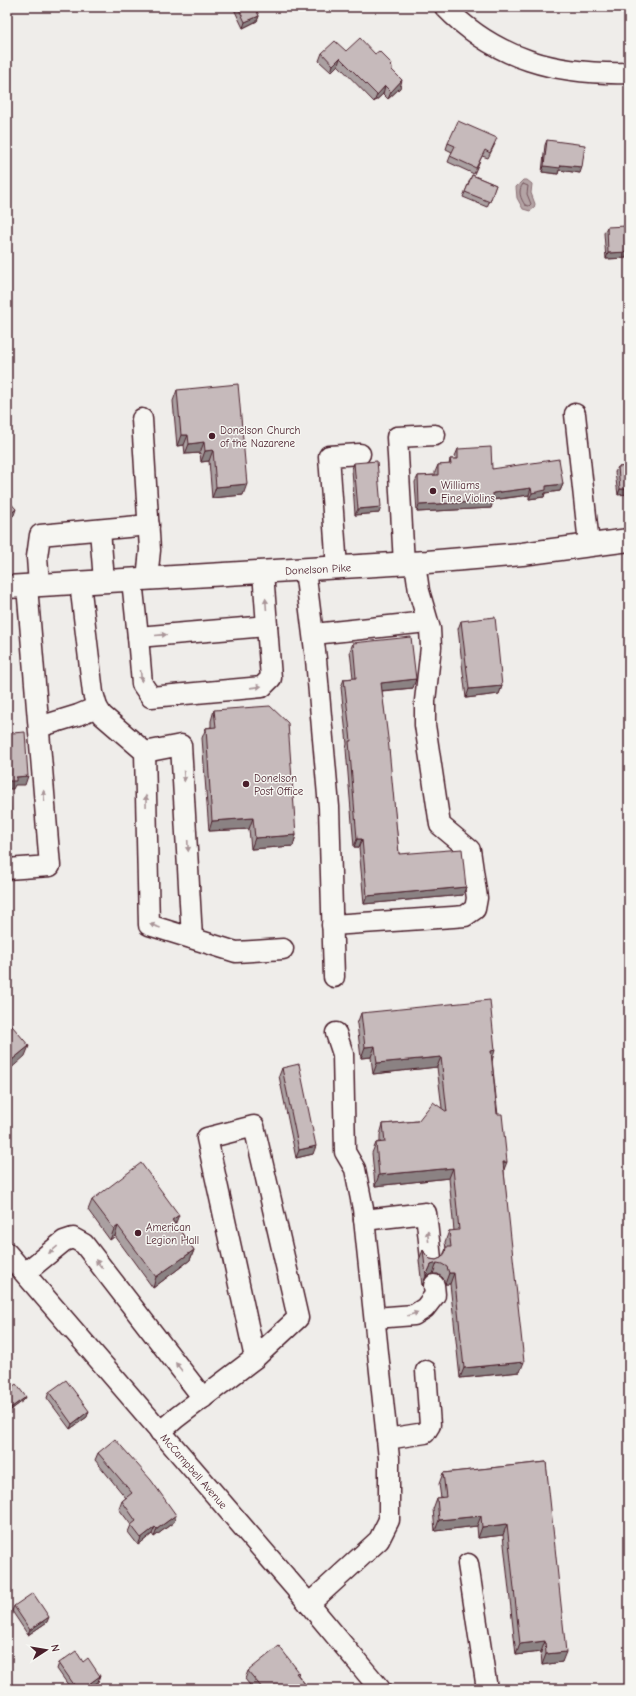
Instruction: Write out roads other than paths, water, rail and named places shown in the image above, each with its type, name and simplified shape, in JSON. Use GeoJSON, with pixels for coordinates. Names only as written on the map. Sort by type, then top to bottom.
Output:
{"type":"FeatureCollection","features":[{"type":"Feature","properties":{"kind":"main road","name":"Donelson Pike"},"geometry":{"type":"LineString","coordinates":[[24,586],[409,563],[522,554],[589,544],[629,540]]}},
{"type":"Feature","properties":{"kind":"street"},"geometry":{"type":"LineString","coordinates":[[445,7],[476,34],[528,61],[567,70],[629,73]]}},
{"type":"Feature","properties":{"kind":"street"},"geometry":{"type":"LineString","coordinates":[[575,414],[589,544]]}},
{"type":"Feature","properties":{"kind":"street"},"geometry":{"type":"LineString","coordinates":[[142,420],[150,550],[139,579],[138,637],[142,684],[151,697],[262,687],[271,678],[264,572]]}},
{"type":"Feature","properties":{"kind":"street"},"geometry":{"type":"LineString","coordinates":[[332,925],[465,916],[475,909],[477,898],[470,850],[440,825],[425,725],[425,701],[431,647],[427,622],[419,590],[409,563],[397,437],[435,435]]}},
{"type":"Feature","properties":{"kind":"street"},"geometry":{"type":"LineString","coordinates":[[337,568],[329,456],[360,454]]}},
{"type":"Feature","properties":{"kind":"street"},"geometry":{"type":"LineString","coordinates":[[7,869],[50,866],[39,727],[24,586],[37,557],[40,535],[149,525]]}},
{"type":"Feature","properties":{"kind":"street"},"geometry":{"type":"LineString","coordinates":[[100,530],[104,581]]}},
{"type":"Feature","properties":{"kind":"street"},"geometry":{"type":"LineString","coordinates":[[305,570],[314,634],[329,807],[334,977]]}},
{"type":"Feature","properties":{"kind":"street"},"geometry":{"type":"LineString","coordinates":[[80,583],[93,693],[97,707],[102,716],[145,752],[149,925],[236,952],[283,949]]}},
{"type":"Feature","properties":{"kind":"street"},"geometry":{"type":"LineString","coordinates":[[314,634],[427,622]]}},
{"type":"Feature","properties":{"kind":"street"},"geometry":{"type":"LineString","coordinates":[[138,637],[268,626]]}},
{"type":"Feature","properties":{"kind":"street"},"geometry":{"type":"LineString","coordinates":[[39,727],[78,715],[97,707]]}},
{"type":"Feature","properties":{"kind":"street"},"geometry":{"type":"LineString","coordinates":[[145,752],[181,745],[192,938]]}},
{"type":"Feature","properties":{"kind":"street"},"geometry":{"type":"LineString","coordinates":[[309,1604],[379,1540],[389,1520],[389,1458],[375,1318],[364,1220],[355,1169],[345,1152],[343,1054],[336,1033]]}},
{"type":"Feature","properties":{"kind":"street"},"geometry":{"type":"LineString","coordinates":[[160,1432],[176,1418],[255,1358],[298,1318],[254,1126],[207,1138],[255,1358]]}},
{"type":"Feature","properties":{"kind":"street"},"geometry":{"type":"LineString","coordinates":[[364,1220],[426,1214],[431,1259]]}},
{"type":"Feature","properties":{"kind":"street"},"geometry":{"type":"LineString","coordinates":[[25,1273],[64,1241],[73,1238],[84,1244],[203,1398]]}},
{"type":"Feature","properties":{"kind":"street","name":"McCampbell Avenue"},"geometry":{"type":"LineString","coordinates":[[7,1253],[309,1604],[380,1689]]}},
{"type":"Feature","properties":{"kind":"street"},"geometry":{"type":"LineString","coordinates":[[375,1318],[414,1315],[425,1308],[435,1295],[434,1285]]}},
{"type":"Feature","properties":{"kind":"street"},"geometry":{"type":"LineString","coordinates":[[387,1439],[425,1433],[430,1425],[426,1371]]}},
{"type":"Feature","properties":{"kind":"street"},"geometry":{"type":"LineString","coordinates":[[468,1564],[486,1689]]}},
{"type":"Feature","properties":{"kind":"water"},"geometry":{"type":"Polygon","coordinates":[[[523,180],[527,180],[532,184],[531,193],[535,204],[534,208],[530,211],[523,209],[517,198],[516,187],[523,180]]]}},
{"type":"Feature","properties":{"kind":"place","name":"Donelson Church of the Nazarene"},"geometry":{"type":"Point","coordinates":[212,436]}},
{"type":"Feature","properties":{"kind":"place","name":"Williams Fine Violins"},"geometry":{"type":"Point","coordinates":[433,491]}},
{"type":"Feature","properties":{"kind":"place","name":"Donelson Post Office"},"geometry":{"type":"Point","coordinates":[246,784]}},
{"type":"Feature","properties":{"kind":"place","name":"American Legion Hall"},"geometry":{"type":"Point","coordinates":[138,1233]}}]}
